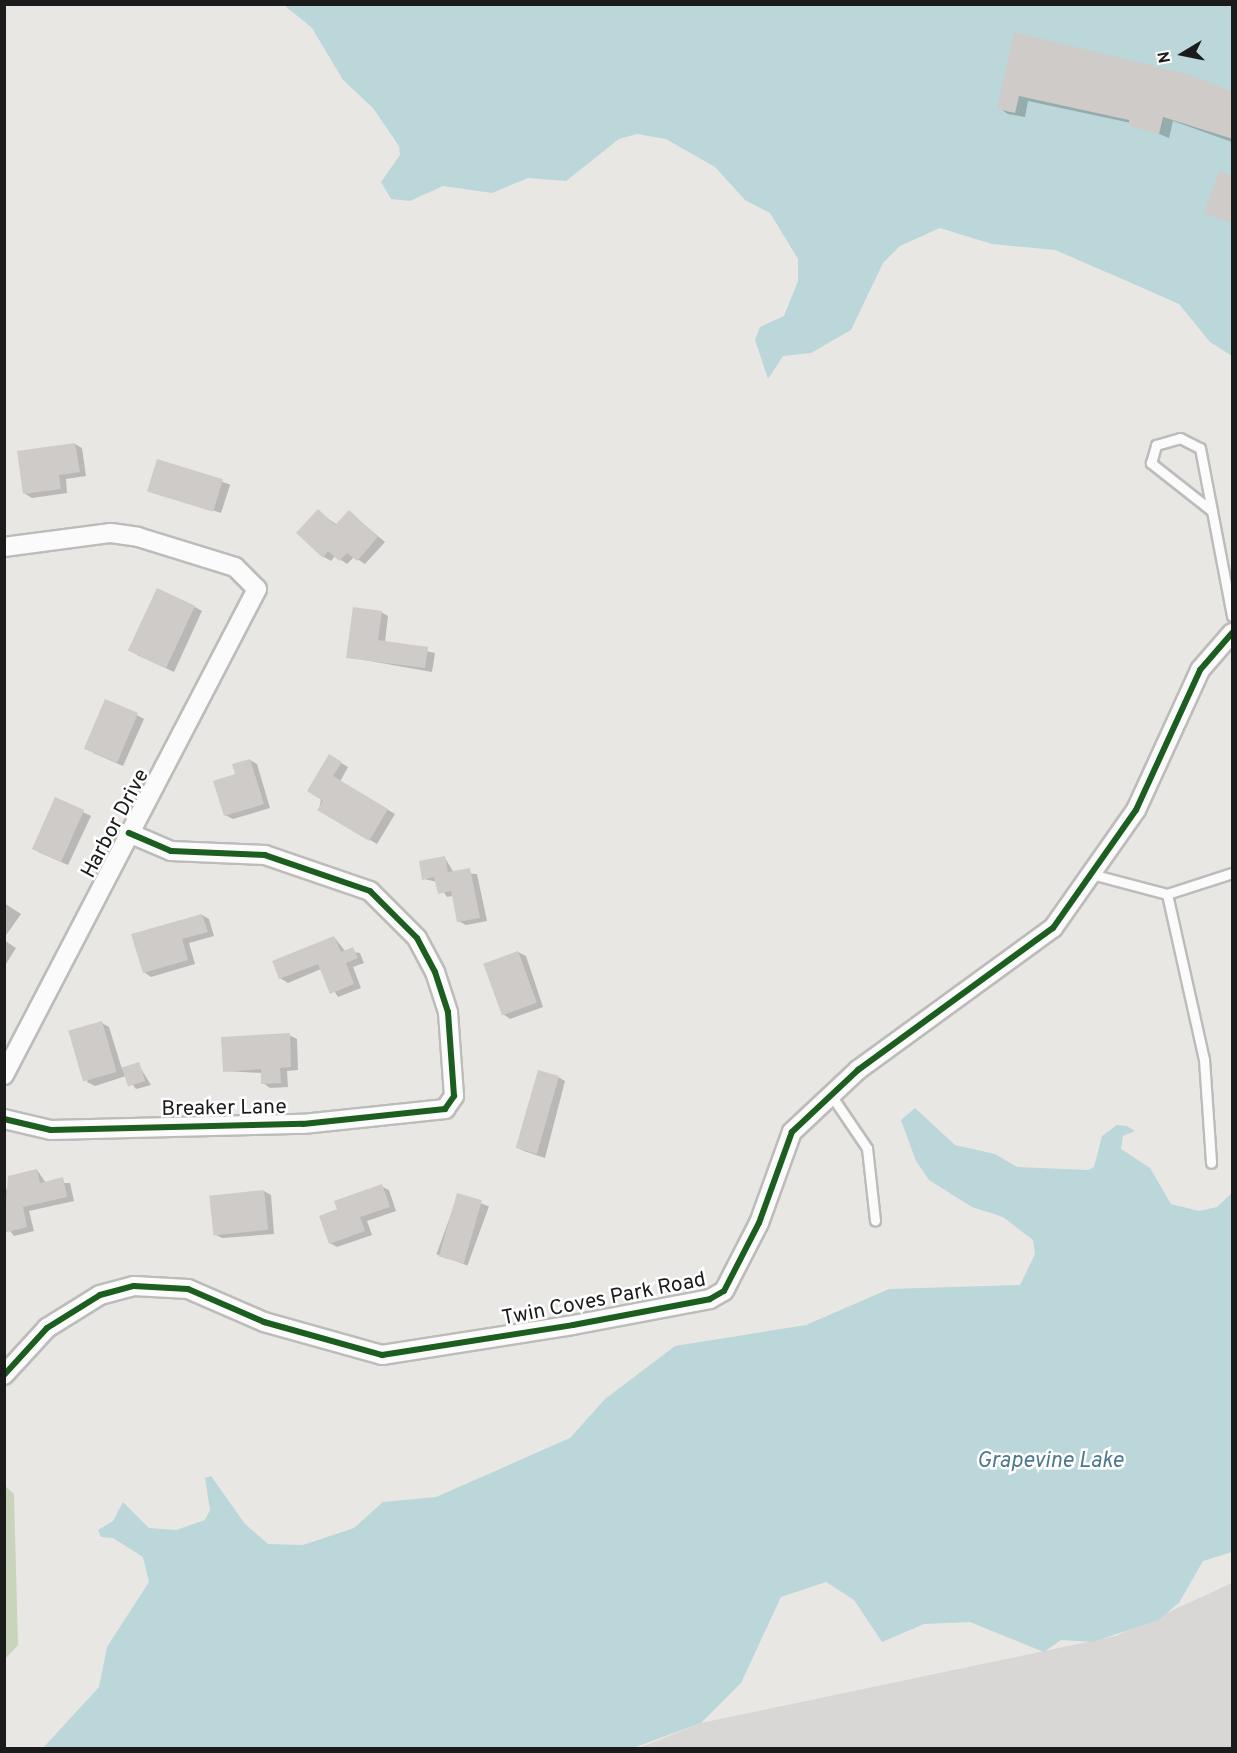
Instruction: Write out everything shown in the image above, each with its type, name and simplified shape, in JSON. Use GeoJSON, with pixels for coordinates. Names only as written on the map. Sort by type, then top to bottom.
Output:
{"type":"FeatureCollection","features":[{"type":"Feature","properties":{"kind":"street","name":"Harbor Drive"},"geometry":{"type":"LineString","coordinates":[[4,547],[111,533],[138,537],[235,567],[257,589],[4,1076]]}},
{"type":"Feature","properties":{"kind":"street","name":"Twin Coves Park Road"},"geometry":{"type":"LineString","coordinates":[[4,1374],[30,1343],[70,1312],[100,1295],[134,1286],[188,1289],[275,1326],[382,1355],[710,1299],[734,1279],[792,1132],[831,1095],[1053,928],[1095,874],[1136,810],[1200,670],[1233,633]]}},
{"type":"Feature","properties":{"kind":"street","name":"Breaker Lane"},"geometry":{"type":"LineString","coordinates":[[4,1119],[51,1130],[310,1124],[445,1109],[454,1096],[454,1058],[443,995],[417,938],[370,891],[265,855],[171,851],[129,833]]}},
{"type":"Feature","properties":{"kind":"lane"},"geometry":{"type":"LineString","coordinates":[[1212,511],[1151,463],[1156,446],[1180,438],[1200,448],[1233,616]]}},
{"type":"Feature","properties":{"kind":"lane"},"geometry":{"type":"LineString","coordinates":[[1095,874],[1167,894],[1233,873]]}},
{"type":"Feature","properties":{"kind":"lane"},"geometry":{"type":"LineString","coordinates":[[1167,894],[1204,1059],[1211,1163]]}},
{"type":"Feature","properties":{"kind":"lane"},"geometry":{"type":"LineString","coordinates":[[831,1095],[867,1148],[876,1221]]}},
{"type":"Feature","properties":{"kind":"shaded area"},"geometry":{"type":"Polygon","coordinates":[[[1232,1583],[1232,1748],[639,1748],[701,1723],[1116,1636],[1232,1583]]]}},
{"type":"Feature","properties":{"kind":"green space"},"geometry":{"type":"Polygon","coordinates":[[[5,1486],[14,1494],[18,1645],[5,1659],[5,1486]]]}},
{"type":"Feature","properties":{"kind":"water"},"geometry":{"type":"Polygon","coordinates":[[[284,5],[1232,5],[1232,356],[1210,342],[1179,304],[1120,278],[1055,250],[992,244],[940,228],[900,246],[883,263],[851,330],[811,353],[783,356],[768,379],[755,340],[760,327],[784,316],[798,281],[798,259],[770,213],[745,200],[715,167],[666,139],[637,134],[619,139],[566,181],[528,178],[492,193],[443,186],[410,201],[391,199],[381,182],[400,155],[399,146],[373,108],[343,80],[312,28],[284,5]]]}},
{"type":"Feature","properties":{"kind":"water","name":"Grapevine Lake"},"geometry":{"type":"Polygon","coordinates":[[[915,1108],[955,1145],[995,1154],[1017,1167],[1088,1170],[1094,1167],[1102,1136],[1117,1125],[1127,1126],[1135,1131],[1123,1136],[1121,1149],[1150,1168],[1171,1204],[1199,1211],[1217,1207],[1232,1193],[1232,1552],[1203,1561],[1179,1603],[1158,1620],[1093,1642],[1061,1640],[1044,1652],[970,1622],[924,1624],[882,1642],[854,1600],[826,1582],[781,1597],[741,1683],[701,1723],[633,1748],[43,1748],[99,1687],[107,1647],[149,1582],[143,1557],[113,1538],[101,1537],[98,1530],[113,1521],[123,1502],[149,1528],[176,1530],[205,1520],[210,1510],[205,1478],[211,1476],[245,1524],[268,1544],[303,1545],[354,1528],[383,1502],[436,1497],[570,1438],[605,1399],[675,1346],[806,1325],[889,1289],[1020,1285],[1035,1254],[1033,1240],[1003,1217],[972,1207],[929,1180],[916,1161],[901,1120],[915,1108]]]}},
{"type":"Feature","properties":{"kind":"building"},"geometry":{"type":"Polygon","coordinates":[[[1014,32],[1187,74],[1233,92],[1233,139],[1163,117],[1159,134],[1129,126],[1129,120],[1019,96],[1015,113],[997,109],[1014,32]]]}},
{"type":"Feature","properties":{"kind":"building"},"geometry":{"type":"Polygon","coordinates":[[[1219,171],[1233,176],[1233,224],[1204,213],[1219,171]]]}},
{"type":"Feature","properties":{"kind":"building"},"geometry":{"type":"Polygon","coordinates":[[[75,443],[80,472],[59,475],[61,489],[23,494],[17,451],[75,443]]]}},
{"type":"Feature","properties":{"kind":"building"},"geometry":{"type":"Polygon","coordinates":[[[157,459],[223,479],[213,512],[147,492],[157,459]]]}},
{"type":"Feature","properties":{"kind":"building"},"geometry":{"type":"Polygon","coordinates":[[[318,509],[335,525],[349,510],[378,537],[357,561],[347,553],[339,561],[328,551],[323,558],[296,533],[318,509]]]}},
{"type":"Feature","properties":{"kind":"building"},"geometry":{"type":"Polygon","coordinates":[[[157,588],[195,606],[166,668],[128,651],[157,588]]]}},
{"type":"Feature","properties":{"kind":"building"},"geometry":{"type":"Polygon","coordinates":[[[353,607],[382,611],[378,640],[428,647],[425,668],[346,658],[353,607]]]}},
{"type":"Feature","properties":{"kind":"building"},"geometry":{"type":"Polygon","coordinates":[[[105,699],[138,713],[117,763],[84,749],[105,699]]]}},
{"type":"Feature","properties":{"kind":"building"},"geometry":{"type":"Polygon","coordinates":[[[329,754],[342,762],[333,776],[388,809],[369,841],[317,810],[323,801],[307,791],[329,754]]]}},
{"type":"Feature","properties":{"kind":"building"},"geometry":{"type":"Polygon","coordinates":[[[250,759],[264,804],[224,816],[213,781],[235,774],[232,764],[250,759]]]}},
{"type":"Feature","properties":{"kind":"building"},"geometry":{"type":"Polygon","coordinates":[[[55,797],[84,810],[61,862],[32,849],[55,797]]]}},
{"type":"Feature","properties":{"kind":"building"},"geometry":{"type":"Polygon","coordinates":[[[445,856],[448,872],[470,868],[480,918],[457,922],[451,891],[438,894],[434,877],[422,880],[419,861],[445,856]]]}},
{"type":"Feature","properties":{"kind":"building"},"geometry":{"type":"Polygon","coordinates":[[[202,914],[208,932],[182,939],[188,960],[143,973],[131,934],[202,914]]]}},
{"type":"Feature","properties":{"kind":"building"},"geometry":{"type":"Polygon","coordinates":[[[334,936],[341,952],[353,947],[358,958],[346,963],[354,984],[330,994],[318,964],[279,979],[272,961],[334,936]]]}},
{"type":"Feature","properties":{"kind":"building"},"geometry":{"type":"Polygon","coordinates":[[[518,951],[537,1003],[502,1015],[483,964],[518,951]]]}},
{"type":"Feature","properties":{"kind":"building"},"geometry":{"type":"Polygon","coordinates":[[[102,1021],[117,1072],[83,1082],[68,1031],[102,1021]]]}},
{"type":"Feature","properties":{"kind":"building"},"geometry":{"type":"Polygon","coordinates":[[[290,1033],[291,1067],[280,1068],[281,1083],[261,1084],[261,1069],[223,1072],[221,1037],[290,1033]]]}},
{"type":"Feature","properties":{"kind":"building"},"geometry":{"type":"Polygon","coordinates":[[[139,1062],[145,1081],[128,1087],[122,1068],[139,1062]]]}},
{"type":"Feature","properties":{"kind":"building"},"geometry":{"type":"Polygon","coordinates":[[[538,1070],[559,1076],[537,1154],[516,1148],[538,1070]]]}},
{"type":"Feature","properties":{"kind":"building"},"geometry":{"type":"Polygon","coordinates":[[[37,1169],[40,1183],[63,1177],[67,1197],[23,1207],[27,1227],[4,1233],[8,1176],[37,1169]]]}},
{"type":"Feature","properties":{"kind":"building"},"geometry":{"type":"Polygon","coordinates":[[[382,1184],[390,1207],[360,1217],[365,1231],[329,1244],[319,1216],[337,1209],[334,1201],[382,1184]]]}},
{"type":"Feature","properties":{"kind":"building"},"geometry":{"type":"Polygon","coordinates":[[[264,1190],[268,1230],[213,1236],[209,1196],[264,1190]]]}},
{"type":"Feature","properties":{"kind":"building"},"geometry":{"type":"Polygon","coordinates":[[[457,1193],[482,1200],[464,1264],[439,1256],[457,1193]]]}},
{"type":"Feature","properties":{"kind":"cycle path"},"geometry":{"type":"LineString","coordinates":[[4,1375],[47,1328],[100,1295],[134,1286],[188,1289],[264,1322],[382,1355],[573,1325],[710,1299],[724,1291],[759,1223],[792,1132],[858,1070],[1053,928],[1136,810],[1200,670],[1232,633]]}},
{"type":"Feature","properties":{"kind":"cycle path"},"geometry":{"type":"LineString","coordinates":[[4,1119],[51,1130],[303,1124],[445,1109],[454,1096],[448,1012],[435,972],[417,938],[370,891],[265,855],[171,851],[129,833]]}}]}
